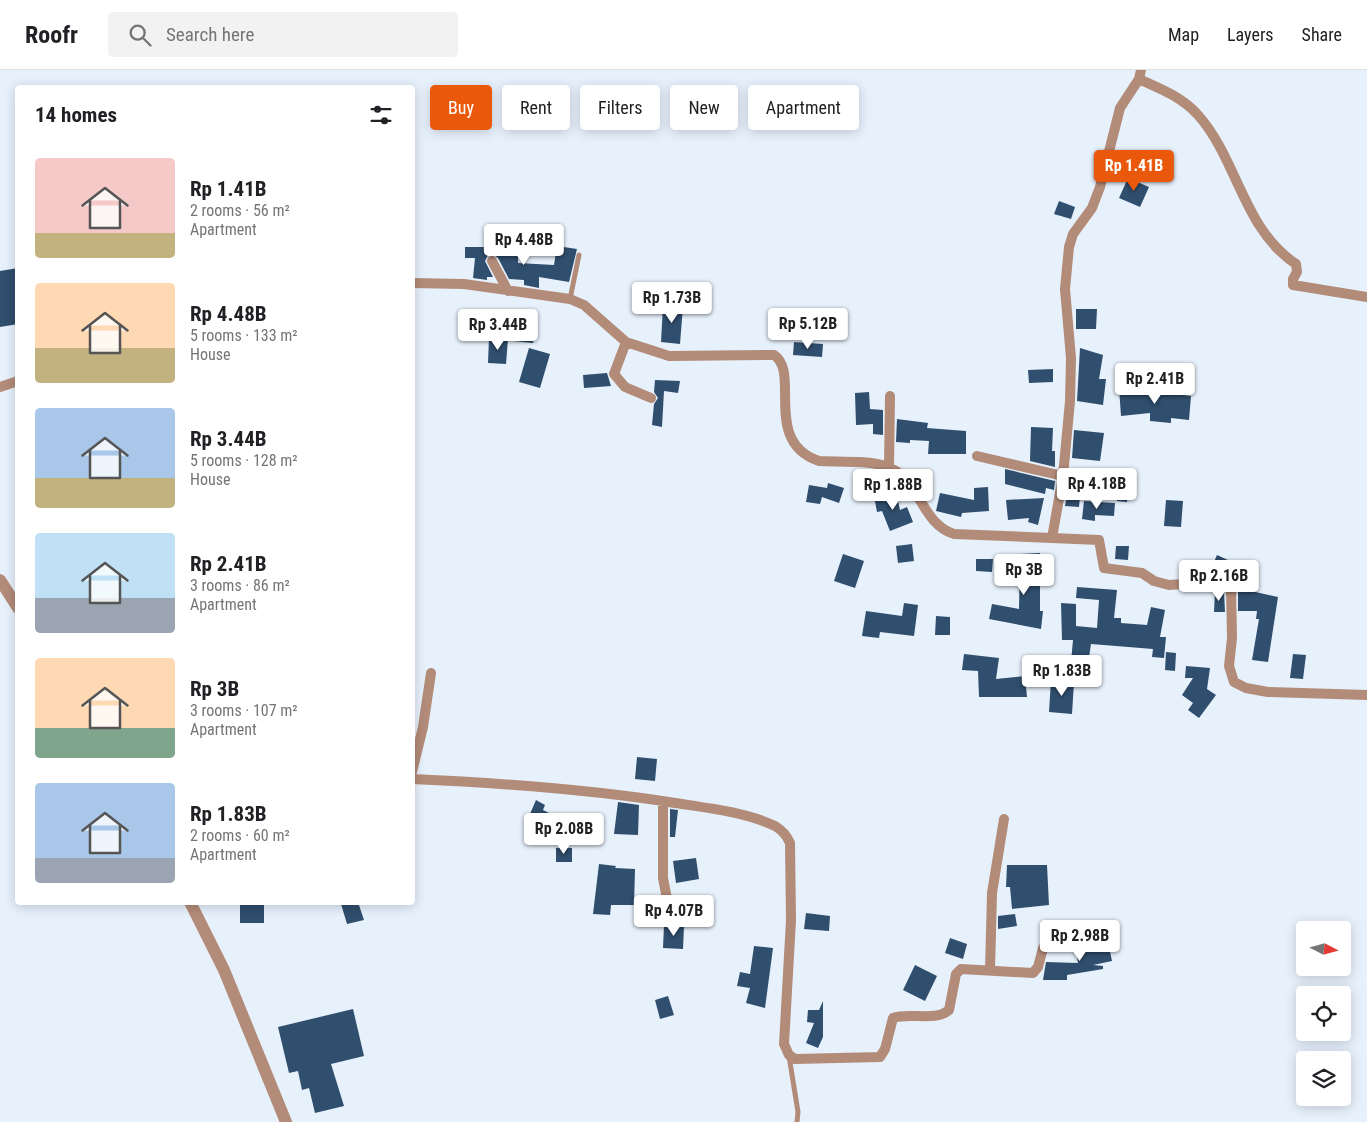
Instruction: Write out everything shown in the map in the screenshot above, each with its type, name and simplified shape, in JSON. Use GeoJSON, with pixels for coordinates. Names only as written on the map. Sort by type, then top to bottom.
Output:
{"type":"FeatureCollection","features":[{"type":"Feature","properties":{"kind":"street"},"geometry":{"type":"LineString","coordinates":[[1052,538],[1063,476],[1070,401],[1071,358],[1065,289],[1069,247],[1073,234],[1092,208],[1098,194],[1120,108],[1140,75],[1180,99],[1206,124],[1238,188],[1272,244],[1280,254],[1296,264],[1297,272],[1293,279],[1293,285],[1367,298]]}},
{"type":"Feature","properties":{"kind":"street"},"geometry":{"type":"LineString","coordinates":[[492,261],[508,291]]}},
{"type":"Feature","properties":{"kind":"street"},"geometry":{"type":"LineString","coordinates":[[415,284],[464,284],[570,299],[584,305],[593,316],[626,342],[668,356],[774,355],[783,367],[787,425],[800,450],[809,458],[819,461],[889,467],[914,488],[935,523],[943,531],[954,534],[1099,540],[1101,542],[1104,568],[1142,573],[1160,583],[1229,585],[1231,587],[1232,638],[1230,672],[1238,686],[1268,692],[1367,695]]}},
{"type":"Feature","properties":{"kind":"street"},"geometry":{"type":"LineString","coordinates":[[626,342],[614,374],[625,387],[651,398]]}},
{"type":"Feature","properties":{"kind":"street"},"geometry":{"type":"LineString","coordinates":[[0,388],[15,382]]}},
{"type":"Feature","properties":{"kind":"street"},"geometry":{"type":"LineString","coordinates":[[889,467],[890,396]]}},
{"type":"Feature","properties":{"kind":"street"},"geometry":{"type":"LineString","coordinates":[[977,456],[1063,476]]}},
{"type":"Feature","properties":{"kind":"street"},"geometry":{"type":"LineString","coordinates":[[0,580],[15,603]]}},
{"type":"Feature","properties":{"kind":"street"},"geometry":{"type":"LineString","coordinates":[[415,760],[423,727],[431,673]]}},
{"type":"Feature","properties":{"kind":"street"},"geometry":{"type":"LineString","coordinates":[[415,779],[614,793],[725,811],[776,826],[786,834],[790,843],[791,857],[791,920],[784,1044],[789,1055],[800,1060],[880,1057],[885,1050],[893,1018],[900,1015],[945,1013],[951,1005],[958,971],[966,968],[1033,973],[1038,967],[1043,948],[1098,930]]}},
{"type":"Feature","properties":{"kind":"street"},"geometry":{"type":"LineString","coordinates":[[663,801],[663,878],[667,899]]}},
{"type":"Feature","properties":{"kind":"street"},"geometry":{"type":"LineString","coordinates":[[990,970],[992,893],[1004,819]]}},
{"type":"Feature","properties":{"kind":"street"},"geometry":{"type":"LineString","coordinates":[[192,905],[224,970],[286,1122]]}},
{"type":"Feature","properties":{"kind":"lane"},"geometry":{"type":"LineString","coordinates":[[570,299],[579,254]]}},
{"type":"Feature","properties":{"kind":"lane"},"geometry":{"type":"LineString","coordinates":[[789,1055],[798,1112],[797,1122]]}},
{"type":"Feature","properties":{"kind":"building"},"geometry":{"type":"Polygon","coordinates":[[[1128,178],[1149,187],[1140,207],[1119,198],[1128,178]]]}},
{"type":"Feature","properties":{"kind":"building"},"geometry":{"type":"Polygon","coordinates":[[[1059,201],[1075,207],[1071,219],[1054,214],[1059,201]]]}},
{"type":"Feature","properties":{"kind":"building"},"geometry":{"type":"Polygon","coordinates":[[[557,246],[577,249],[569,282],[539,277],[539,288],[524,285],[524,280],[509,279],[498,258],[493,254],[488,255],[485,261],[493,277],[487,277],[487,280],[473,278],[475,258],[465,258],[465,247],[490,247],[490,252],[518,254],[518,263],[554,265],[557,246]]]}},
{"type":"Feature","properties":{"kind":"building"},"geometry":{"type":"Polygon","coordinates":[[[15,268],[15,324],[0,327],[0,271],[15,268]]]}},
{"type":"Feature","properties":{"kind":"building"},"geometry":{"type":"Polygon","coordinates":[[[663,305],[683,306],[680,344],[661,342],[663,305]]]}},
{"type":"Feature","properties":{"kind":"building"},"geometry":{"type":"Polygon","coordinates":[[[1076,309],[1097,309],[1096,329],[1076,329],[1076,309]]]}},
{"type":"Feature","properties":{"kind":"building"},"geometry":{"type":"Polygon","coordinates":[[[514,323],[535,326],[533,343],[513,341],[514,323]]]}},
{"type":"Feature","properties":{"kind":"building"},"geometry":{"type":"Polygon","coordinates":[[[489,338],[508,339],[506,364],[488,363],[489,338]]]}},
{"type":"Feature","properties":{"kind":"building"},"geometry":{"type":"Polygon","coordinates":[[[794,342],[823,344],[822,357],[793,355],[794,342]]]}},
{"type":"Feature","properties":{"kind":"building"},"geometry":{"type":"Polygon","coordinates":[[[529,348],[550,354],[540,388],[519,382],[529,348]]]}},
{"type":"Feature","properties":{"kind":"building"},"geometry":{"type":"Polygon","coordinates":[[[1080,348],[1103,355],[1099,379],[1106,379],[1103,405],[1077,401],[1080,348]]]}},
{"type":"Feature","properties":{"kind":"building"},"geometry":{"type":"Polygon","coordinates":[[[1053,369],[1053,382],[1029,383],[1028,370],[1053,369]]]}},
{"type":"Feature","properties":{"kind":"building"},"geometry":{"type":"Polygon","coordinates":[[[607,373],[611,386],[584,388],[583,375],[607,373]]]}},
{"type":"Feature","properties":{"kind":"building"},"geometry":{"type":"Polygon","coordinates":[[[655,380],[680,381],[678,393],[664,391],[662,427],[652,425],[654,404],[658,398],[654,392],[655,380]]]}},
{"type":"Feature","properties":{"kind":"building"},"geometry":{"type":"Polygon","coordinates":[[[1135,387],[1135,389],[1191,396],[1189,420],[1171,418],[1171,423],[1150,421],[1150,413],[1121,416],[1119,388],[1135,387]]]}},
{"type":"Feature","properties":{"kind":"building"},"geometry":{"type":"Polygon","coordinates":[[[869,392],[870,409],[883,410],[883,435],[873,434],[873,424],[856,425],[855,393],[869,392]]]}},
{"type":"Feature","properties":{"kind":"building"},"geometry":{"type":"Polygon","coordinates":[[[897,419],[928,423],[927,428],[966,431],[966,454],[928,454],[929,441],[910,440],[910,443],[896,442],[897,419]]]}},
{"type":"Feature","properties":{"kind":"building"},"geometry":{"type":"Polygon","coordinates":[[[1031,427],[1053,428],[1052,451],[1055,451],[1055,467],[1030,461],[1031,427]]]}},
{"type":"Feature","properties":{"kind":"building"},"geometry":{"type":"Polygon","coordinates":[[[1074,430],[1104,433],[1100,461],[1072,458],[1074,430]]]}},
{"type":"Feature","properties":{"kind":"building"},"geometry":{"type":"Polygon","coordinates":[[[1005,469],[1055,481],[1054,490],[1046,488],[1045,494],[1005,484],[1005,469]]]}},
{"type":"Feature","properties":{"kind":"building"},"geometry":{"type":"Polygon","coordinates":[[[828,483],[844,488],[839,503],[822,497],[820,504],[806,502],[809,485],[827,488],[828,483]]]}},
{"type":"Feature","properties":{"kind":"building"},"geometry":{"type":"Polygon","coordinates":[[[1069,484],[1081,485],[1079,507],[1065,506],[1069,484]]]}},
{"type":"Feature","properties":{"kind":"building"},"geometry":{"type":"Polygon","coordinates":[[[1118,485],[1128,486],[1127,502],[1117,501],[1118,485]]]}},
{"type":"Feature","properties":{"kind":"building"},"geometry":{"type":"Polygon","coordinates":[[[988,487],[989,511],[962,513],[961,517],[936,511],[940,493],[974,500],[974,488],[988,487]]]}},
{"type":"Feature","properties":{"kind":"building"},"geometry":{"type":"Polygon","coordinates":[[[896,492],[900,510],[907,507],[913,522],[890,531],[882,511],[877,512],[874,496],[896,492]]]}},
{"type":"Feature","properties":{"kind":"building"},"geometry":{"type":"Polygon","coordinates":[[[1044,498],[1038,525],[1028,522],[1029,518],[1008,520],[1006,500],[1044,498]]]}},
{"type":"Feature","properties":{"kind":"building"},"geometry":{"type":"Polygon","coordinates":[[[1166,500],[1183,501],[1181,527],[1164,526],[1166,500]]]}},
{"type":"Feature","properties":{"kind":"building"},"geometry":{"type":"Polygon","coordinates":[[[1084,501],[1115,503],[1114,516],[1095,515],[1095,521],[1082,519],[1084,501]]]}},
{"type":"Feature","properties":{"kind":"building"},"geometry":{"type":"Polygon","coordinates":[[[912,544],[914,561],[898,563],[896,546],[912,544]]]}},
{"type":"Feature","properties":{"kind":"building"},"geometry":{"type":"Polygon","coordinates":[[[1116,546],[1129,546],[1128,560],[1115,559],[1116,546]]]}},
{"type":"Feature","properties":{"kind":"building"},"geometry":{"type":"Polygon","coordinates":[[[1040,553],[1040,611],[1043,611],[1041,629],[989,619],[992,604],[1019,609],[1020,554],[1040,553]]]}},
{"type":"Feature","properties":{"kind":"building"},"geometry":{"type":"Polygon","coordinates":[[[843,554],[864,561],[855,588],[834,581],[843,554]]]}},
{"type":"Feature","properties":{"kind":"building"},"geometry":{"type":"Polygon","coordinates":[[[1217,555],[1228,560],[1220,578],[1208,576],[1217,555]]]}},
{"type":"Feature","properties":{"kind":"building"},"geometry":{"type":"Polygon","coordinates":[[[976,559],[993,559],[992,572],[976,571],[976,559]]]}},
{"type":"Feature","properties":{"kind":"building"},"geometry":{"type":"Polygon","coordinates":[[[1077,587],[1117,590],[1114,618],[1121,618],[1121,623],[1147,625],[1151,607],[1165,610],[1160,637],[1166,637],[1164,658],[1152,657],[1153,649],[1091,644],[1088,664],[1071,662],[1073,640],[1062,640],[1061,603],[1076,604],[1076,626],[1097,628],[1099,600],[1076,598],[1077,587]]]}},
{"type":"Feature","properties":{"kind":"building"},"geometry":{"type":"Polygon","coordinates":[[[1238,588],[1278,597],[1268,662],[1252,660],[1259,619],[1256,619],[1257,611],[1238,611],[1238,588]]]}},
{"type":"Feature","properties":{"kind":"building"},"geometry":{"type":"Polygon","coordinates":[[[1215,591],[1224,592],[1225,612],[1214,612],[1215,591]]]}},
{"type":"Feature","properties":{"kind":"building"},"geometry":{"type":"Polygon","coordinates":[[[904,603],[918,605],[914,636],[880,632],[879,638],[862,636],[866,611],[902,616],[904,603]]]}},
{"type":"Feature","properties":{"kind":"building"},"geometry":{"type":"Polygon","coordinates":[[[936,616],[950,617],[950,635],[935,635],[936,616]]]}},
{"type":"Feature","properties":{"kind":"building"},"geometry":{"type":"Polygon","coordinates":[[[1166,652],[1176,653],[1175,671],[1165,670],[1166,652]]]}},
{"type":"Feature","properties":{"kind":"building"},"geometry":{"type":"Polygon","coordinates":[[[964,654],[999,658],[996,679],[1025,676],[1027,697],[979,697],[978,671],[962,670],[964,654]]]}},
{"type":"Feature","properties":{"kind":"building"},"geometry":{"type":"Polygon","coordinates":[[[1293,654],[1306,655],[1303,679],[1290,678],[1293,654]]]}},
{"type":"Feature","properties":{"kind":"building"},"geometry":{"type":"Polygon","coordinates":[[[1186,666],[1210,668],[1207,689],[1216,695],[1199,718],[1188,710],[1193,703],[1182,695],[1193,678],[1185,678],[1186,666]]]}},
{"type":"Feature","properties":{"kind":"building"},"geometry":{"type":"Polygon","coordinates":[[[1051,680],[1074,682],[1072,714],[1049,712],[1051,680]]]}},
{"type":"Feature","properties":{"kind":"building"},"geometry":{"type":"Polygon","coordinates":[[[637,757],[657,759],[655,781],[635,779],[637,757]]]}},
{"type":"Feature","properties":{"kind":"building"},"geometry":{"type":"Polygon","coordinates":[[[536,800],[545,805],[543,810],[563,820],[553,840],[535,831],[541,820],[530,814],[536,800]]]}},
{"type":"Feature","properties":{"kind":"building"},"geometry":{"type":"Polygon","coordinates":[[[618,802],[639,805],[638,835],[614,834],[618,802]]]}},
{"type":"Feature","properties":{"kind":"building"},"geometry":{"type":"Polygon","coordinates":[[[670,809],[678,810],[675,837],[670,837],[670,809]]]}},
{"type":"Feature","properties":{"kind":"building"},"geometry":{"type":"Polygon","coordinates":[[[556,848],[572,848],[572,862],[556,862],[556,848]]]}},
{"type":"Feature","properties":{"kind":"building"},"geometry":{"type":"Polygon","coordinates":[[[696,858],[699,879],[676,883],[673,861],[696,858]]]}},
{"type":"Feature","properties":{"kind":"building"},"geometry":{"type":"Polygon","coordinates":[[[599,864],[616,866],[615,868],[635,869],[634,905],[611,905],[610,915],[593,914],[599,864]]]}},
{"type":"Feature","properties":{"kind":"building"},"geometry":{"type":"Polygon","coordinates":[[[1007,865],[1047,865],[1049,905],[1012,909],[1010,887],[1006,887],[1007,865]]]}},
{"type":"Feature","properties":{"kind":"building"},"geometry":{"type":"Polygon","coordinates":[[[240,905],[264,905],[264,923],[240,923],[240,905]]]}},
{"type":"Feature","properties":{"kind":"building"},"geometry":{"type":"Polygon","coordinates":[[[341,905],[359,905],[364,920],[347,924],[341,905]]]}},
{"type":"Feature","properties":{"kind":"building"},"geometry":{"type":"Polygon","coordinates":[[[806,913],[830,916],[829,931],[804,929],[806,913]]]}},
{"type":"Feature","properties":{"kind":"building"},"geometry":{"type":"Polygon","coordinates":[[[1015,914],[1017,926],[998,929],[998,916],[1015,914]]]}},
{"type":"Feature","properties":{"kind":"building"},"geometry":{"type":"Polygon","coordinates":[[[664,925],[684,926],[683,949],[663,948],[664,925]]]}},
{"type":"Feature","properties":{"kind":"building"},"geometry":{"type":"Polygon","coordinates":[[[1107,937],[1112,961],[1093,965],[1103,966],[1103,969],[1067,975],[1067,980],[1043,980],[1046,962],[1078,963],[1076,952],[1095,948],[1093,940],[1107,937]]]}},
{"type":"Feature","properties":{"kind":"building"},"geometry":{"type":"Polygon","coordinates":[[[950,938],[967,944],[963,959],[945,953],[950,938]]]}},
{"type":"Feature","properties":{"kind":"building"},"geometry":{"type":"Polygon","coordinates":[[[754,946],[773,948],[765,1008],[746,1003],[750,988],[737,986],[740,972],[750,974],[754,946]]]}},
{"type":"Feature","properties":{"kind":"building"},"geometry":{"type":"Polygon","coordinates":[[[915,965],[937,976],[925,1001],[903,990],[915,965]]]}},
{"type":"Feature","properties":{"kind":"building"},"geometry":{"type":"Polygon","coordinates":[[[668,996],[674,1015],[660,1019],[655,1000],[668,996]]]}},
{"type":"Feature","properties":{"kind":"building"},"geometry":{"type":"Polygon","coordinates":[[[823,1001],[823,1037],[818,1048],[806,1043],[814,1023],[807,1022],[808,1010],[819,1010],[823,1001]]]}},
{"type":"Feature","properties":{"kind":"building"},"geometry":{"type":"Polygon","coordinates":[[[353,1009],[364,1056],[331,1064],[344,1106],[315,1113],[309,1088],[302,1090],[298,1071],[289,1073],[278,1027],[353,1009]]]}}]}
